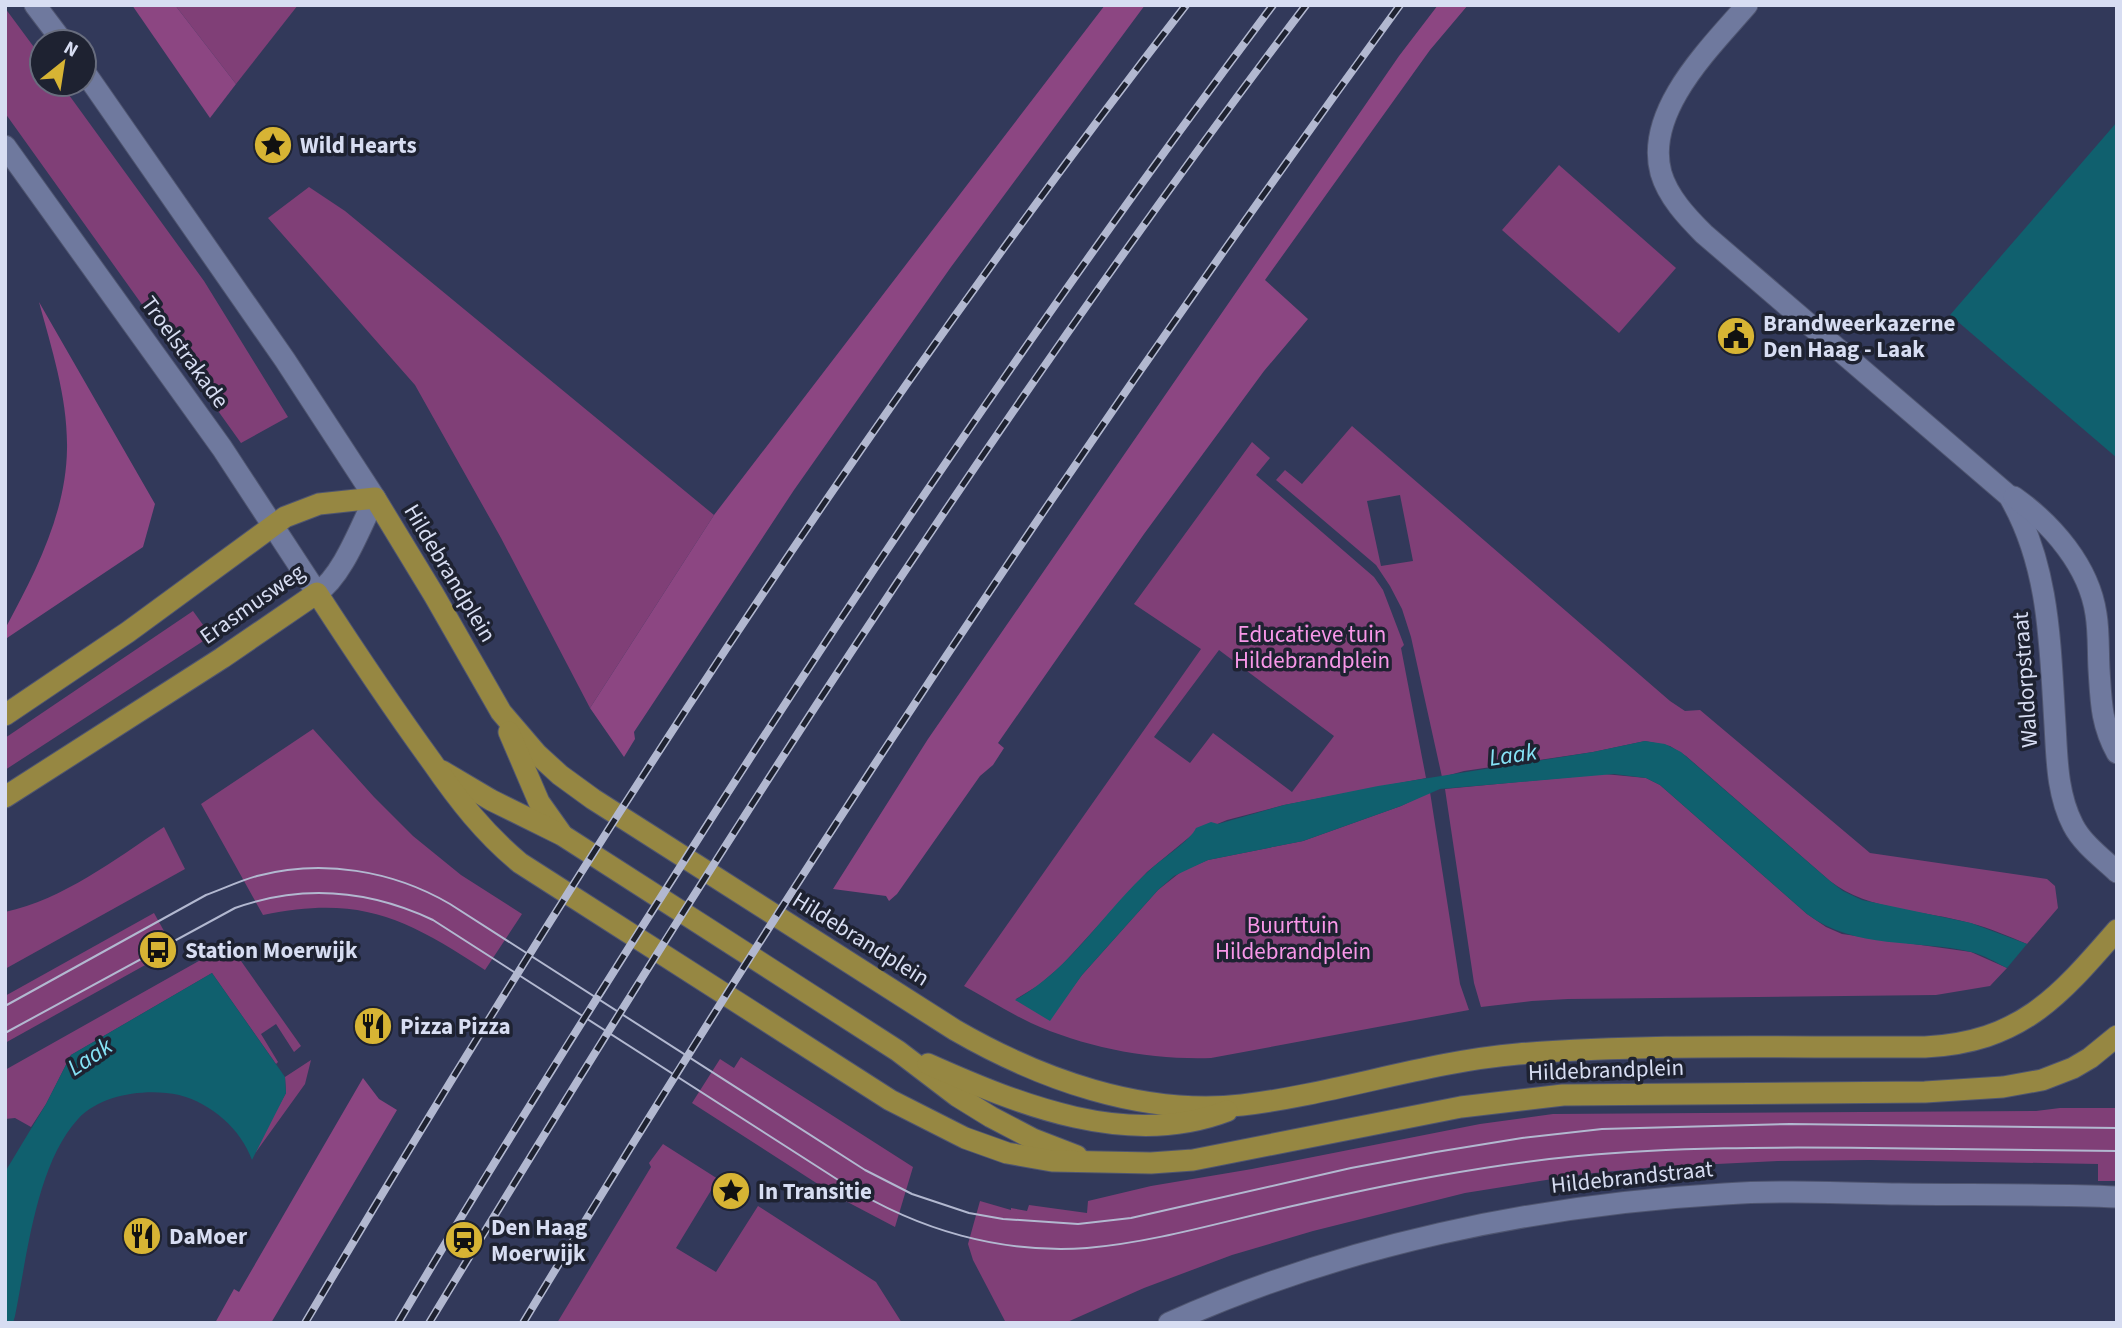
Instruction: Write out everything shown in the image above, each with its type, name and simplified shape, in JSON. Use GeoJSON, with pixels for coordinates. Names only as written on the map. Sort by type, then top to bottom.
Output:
{"type":"FeatureCollection","features":[{"type":"Feature","properties":{"kind":"main road"},"geometry":{"type":"LineString","coordinates":[[5,715],[128,632],[293,514],[319,504],[375,498]]}},
{"type":"Feature","properties":{"kind":"main road","name":"Hildebrandplein"},"geometry":{"type":"LineString","coordinates":[[375,498],[501,712],[539,802],[562,835]]}},
{"type":"Feature","properties":{"kind":"main road","name":"Hildebrandplein"},"geometry":{"type":"LineString","coordinates":[[317,593],[400,720],[457,799],[504,850],[535,874],[890,1100],[940,1127],[989,1147],[1052,1161],[1130,1163],[1193,1160],[1461,1107],[1563,1094],[1925,1092],[2003,1087],[2052,1077],[2073,1068],[2117,1036]]}},
{"type":"Feature","properties":{"kind":"main road","name":"Erasmusweg"},"geometry":{"type":"LineString","coordinates":[[5,797],[215,663],[317,593]]}},
{"type":"Feature","properties":{"kind":"main road","name":"Hildebrandplein"},"geometry":{"type":"LineString","coordinates":[[501,712],[537,754],[593,799],[955,1030],[997,1054],[1049,1076],[1127,1098],[1194,1106],[1242,1105],[1515,1054],[1617,1048],[1925,1047],[1962,1044],[1998,1032],[2045,1006],[2063,991],[2117,930]]}},
{"type":"Feature","properties":{"kind":"main road","name":"Hildebrandplein"},"geometry":{"type":"LineString","coordinates":[[432,763],[464,785],[562,835],[898,1051],[991,1118],[1045,1144],[1090,1160]]}},
{"type":"Feature","properties":{"kind":"main road","name":"Hildebrandplein"},"geometry":{"type":"LineString","coordinates":[[898,1051],[1035,1107],[1111,1124],[1183,1124],[1209,1118],[1242,1105]]}},
{"type":"Feature","properties":{"kind":"street"},"geometry":{"type":"LineString","coordinates":[[35,5],[52,28]]}},
{"type":"Feature","properties":{"kind":"street","name":"Waldorpstraat"},"geometry":{"type":"LineString","coordinates":[[1747,5],[1702,57],[1673,101],[1658,147],[1664,182],[1685,214],[1704,234],[2009,496],[2022,518],[2042,578],[2050,636],[2059,779],[2065,805],[2080,836],[2117,872]]}},
{"type":"Feature","properties":{"kind":"street"},"geometry":{"type":"LineString","coordinates":[[98,91],[285,360],[375,498]]}},
{"type":"Feature","properties":{"kind":"street","name":"Troelstrakade"},"geometry":{"type":"LineString","coordinates":[[5,146],[222,448],[317,593]]}},
{"type":"Feature","properties":{"kind":"street","name":"Waldorpstraat"},"geometry":{"type":"LineString","coordinates":[[1992,480],[2046,523],[2070,553],[2085,580],[2096,615],[2103,724],[2117,753]]}},
{"type":"Feature","properties":{"kind":"street","name":"Erasmusweg"},"geometry":{"type":"LineString","coordinates":[[317,593],[339,568],[375,498]]}},
{"type":"Feature","properties":{"kind":"street","name":"Hildebrandstraat"},"geometry":{"type":"LineString","coordinates":[[1169,1323],[1257,1287],[1353,1257],[1451,1231],[1576,1208],[1745,1193],[2117,1196]]}},
{"type":"Feature","properties":{"kind":"green space"},"geometry":{"type":"Polygon","coordinates":[[[175,5],[298,5],[236,84],[175,5]]]}},
{"type":"Feature","properties":{"kind":"green space"},"geometry":{"type":"Polygon","coordinates":[[[5,8],[28,39],[28,98],[71,98],[204,281],[288,417],[241,443],[5,113],[5,8]]]}},
{"type":"Feature","properties":{"kind":"green space"},"geometry":{"type":"Polygon","coordinates":[[[1559,165],[1676,268],[1619,333],[1502,230],[1559,165]]]}},
{"type":"Feature","properties":{"kind":"green space"},"geometry":{"type":"Polygon","coordinates":[[[309,187],[345,211],[714,515],[590,708],[501,538],[415,385],[268,218],[309,187]]]}},
{"type":"Feature","properties":{"kind":"green space"},"geometry":{"type":"Polygon","coordinates":[[[1352,426],[1670,701],[1685,711],[1700,710],[1870,853],[2047,879],[2055,886],[2058,908],[2027,944],[1977,925],[1879,904],[1845,891],[1686,756],[1670,746],[1645,741],[1442,777],[1411,637],[1402,609],[1376,565],[1276,480],[1285,470],[1302,484],[1352,426]],[[1400,495],[1367,501],[1381,566],[1413,561],[1400,495]]]}},
{"type":"Feature","properties":{"kind":"green space"},"geometry":{"type":"Polygon","coordinates":[[[1252,442],[1270,458],[1256,475],[1374,577],[1383,590],[1404,645],[1401,648],[1426,778],[1284,805],[1227,820],[1193,834],[1147,872],[1062,965],[1039,985],[1016,999],[1060,1004],[1082,975],[1158,890],[1182,871],[1208,860],[1303,841],[1401,806],[1430,792],[1460,984],[1469,1010],[1211,1058],[1165,1057],[1096,1046],[1052,1032],[1005,1010],[964,986],[1201,649],[1134,604],[1252,442]],[[1219,650],[1154,737],[1190,763],[1213,733],[1292,792],[1334,736],[1219,650]]]}},
{"type":"Feature","properties":{"kind":"green space"},"geometry":{"type":"Polygon","coordinates":[[[193,611],[211,636],[5,770],[5,738],[193,611]]]}},
{"type":"Feature","properties":{"kind":"green space"},"geometry":{"type":"Polygon","coordinates":[[[313,729],[413,836],[461,875],[522,914],[485,970],[405,924],[381,916],[328,908],[297,909],[263,915],[201,804],[313,729]]]}},
{"type":"Feature","properties":{"kind":"green space"},"geometry":{"type":"Polygon","coordinates":[[[1604,774],[1646,778],[1660,785],[1807,914],[1826,927],[1842,934],[1971,952],[2007,968],[1990,986],[1936,995],[1568,999],[1481,1007],[1474,983],[1445,789],[1604,774]]]}},
{"type":"Feature","properties":{"kind":"green space"},"geometry":{"type":"Polygon","coordinates":[[[164,827],[185,869],[5,969],[5,912],[48,898],[68,888],[164,827]]]}},
{"type":"Feature","properties":{"kind":"green space"},"geometry":{"type":"Polygon","coordinates":[[[154,913],[174,949],[5,1043],[5,996],[154,913]]]}},
{"type":"Feature","properties":{"kind":"green space"},"geometry":{"type":"Polygon","coordinates":[[[229,944],[301,1046],[294,1052],[276,1024],[261,1034],[278,1062],[276,1064],[212,973],[71,1055],[31,1127],[15,1118],[5,1119],[5,1070],[229,944]]]}},
{"type":"Feature","properties":{"kind":"green space"},"geometry":{"type":"Polygon","coordinates":[[[741,1057],[913,1167],[895,1227],[838,1197],[692,1103],[720,1059],[734,1068],[741,1057]]]}},
{"type":"Feature","properties":{"kind":"green space"},"geometry":{"type":"Polygon","coordinates":[[[311,1060],[305,1084],[256,1152],[254,1151],[286,1093],[285,1077],[311,1060]]]}},
{"type":"Feature","properties":{"kind":"green space"},"geometry":{"type":"Polygon","coordinates":[[[2060,1108],[2117,1108],[2117,1181],[2098,1181],[2098,1164],[1870,1160],[1778,1161],[1656,1167],[1584,1174],[1465,1193],[1313,1231],[1232,1255],[1144,1288],[1065,1323],[1006,1323],[973,1260],[968,1244],[980,1201],[1011,1210],[1027,1211],[1029,1205],[1087,1213],[1088,1201],[1151,1186],[1480,1124],[1553,1114],[2036,1111],[2060,1108]]]}},
{"type":"Feature","properties":{"kind":"green space"},"geometry":{"type":"Polygon","coordinates":[[[663,1144],[718,1179],[676,1248],[716,1272],[758,1206],[876,1282],[902,1323],[557,1323],[651,1167],[649,1163],[663,1144]]]}},
{"type":"Feature","properties":{"kind":"shaded area"},"geometry":{"type":"Polygon","coordinates":[[[132,5],[175,5],[236,84],[210,118],[132,5]]]}},
{"type":"Feature","properties":{"kind":"shaded area"},"geometry":{"type":"Polygon","coordinates":[[[1105,5],[1145,5],[951,267],[794,490],[634,732],[635,739],[624,757],[590,708],[714,515],[1105,5]]]}},
{"type":"Feature","properties":{"kind":"shaded area"},"geometry":{"type":"Polygon","coordinates":[[[1438,5],[1468,5],[1430,50],[1265,280],[1308,319],[1264,371],[1144,534],[998,743],[1004,748],[993,765],[980,776],[897,894],[889,901],[886,896],[833,889],[928,739],[1399,56],[1438,5]]]}},
{"type":"Feature","properties":{"kind":"shaded area"},"geometry":{"type":"Polygon","coordinates":[[[39,302],[155,504],[143,547],[7,638],[5,629],[38,565],[55,520],[65,473],[65,412],[39,302]]]}},
{"type":"Feature","properties":{"kind":"shaded area"},"geometry":{"type":"Polygon","coordinates":[[[363,1078],[379,1099],[397,1110],[271,1323],[215,1323],[234,1289],[239,1292],[363,1078]]]}},
{"type":"Feature","properties":{"kind":"water"},"geometry":{"type":"Polygon","coordinates":[[[2117,122],[2117,458],[1950,315],[2117,122]]]}},
{"type":"Feature","properties":{"kind":"water"},"geometry":{"type":"Polygon","coordinates":[[[1645,741],[1665,744],[1681,752],[1843,891],[1862,900],[1971,923],[2027,944],[2007,968],[1971,952],[1887,942],[1845,933],[1807,914],[1660,785],[1646,778],[1614,774],[1440,789],[1303,841],[1208,860],[1174,876],[1158,890],[1082,975],[1050,1021],[1015,1000],[1035,987],[1071,956],[1135,884],[1183,843],[1196,828],[1284,805],[1378,786],[1593,752],[1645,741]]]}},
{"type":"Feature","properties":{"kind":"water","name":"Laak"},"geometry":{"type":"Polygon","coordinates":[[[212,973],[285,1077],[286,1093],[252,1160],[233,1128],[223,1119],[202,1104],[179,1095],[153,1092],[125,1095],[88,1111],[78,1119],[64,1138],[52,1161],[35,1213],[13,1323],[5,1323],[5,1172],[46,1104],[71,1055],[212,973]]]}},
{"type":"Feature","properties":{"kind":"tram line"},"geometry":{"type":"LineString","coordinates":[[5,1006],[206,895],[257,876],[306,868],[331,868],[381,876],[428,892],[865,1170],[912,1194],[969,1213],[1003,1219],[1078,1224],[1131,1218],[1351,1168],[1522,1138],[1602,1129],[1790,1124],[2117,1128]]}},
{"type":"Feature","properties":{"kind":"tram line"},"geometry":{"type":"LineString","coordinates":[[5,1033],[235,908],[285,896],[335,894],[384,902],[433,920],[846,1185],[902,1215],[961,1236],[992,1243],[1055,1249],[1113,1245],[1166,1236],[1436,1176],[1507,1164],[1614,1153],[1797,1148],[2117,1151]]}},
{"type":"Feature","properties":{"kind":"railway"},"geometry":{"type":"LineString","coordinates":[[305,1323],[511,984],[725,650],[950,323],[1066,163],[1186,5]]}},
{"type":"Feature","properties":{"kind":"railway"},"geometry":{"type":"LineString","coordinates":[[398,1323],[585,1017],[837,624],[1051,311],[1273,5]]}},
{"type":"Feature","properties":{"kind":"railway"},"geometry":{"type":"LineString","coordinates":[[429,1323],[637,986],[851,653],[1073,325],[1306,5]]}},
{"type":"Feature","properties":{"kind":"railway"},"geometry":{"type":"LineString","coordinates":[[523,1323],[731,986],[947,655],[1170,328],[1400,5]]}},
{"type":"Feature","properties":{"kind":"place","name":"Wild Hearts"},"geometry":{"type":"Point","coordinates":[273,145]}},
{"type":"Feature","properties":{"kind":"place","name":"Brandweerkazerne Den Haag - Laak"},"geometry":{"type":"Point","coordinates":[1736,336]}},
{"type":"Feature","properties":{"kind":"place","name":"Station Moerwijk"},"geometry":{"type":"Point","coordinates":[158,950]}},
{"type":"Feature","properties":{"kind":"place","name":"Pizza Pizza"},"geometry":{"type":"Point","coordinates":[373,1026]}},
{"type":"Feature","properties":{"kind":"place","name":"In Transitie"},"geometry":{"type":"Point","coordinates":[731,1191]}},
{"type":"Feature","properties":{"kind":"place","name":"DaMoer"},"geometry":{"type":"Point","coordinates":[142,1236]}},
{"type":"Feature","properties":{"kind":"place","name":"Den Haag Moerwijk"},"geometry":{"type":"Point","coordinates":[464,1240]}},
{"type":"Feature","properties":{"kind":"park label","name":"Educatieve tuin Hildebrandplein"},"geometry":{"type":"Point","coordinates":[1312,647]}},
{"type":"Feature","properties":{"kind":"park label","name":"Buurttuin Hildebrandplein"},"geometry":{"type":"Point","coordinates":[1293,938]}}]}
